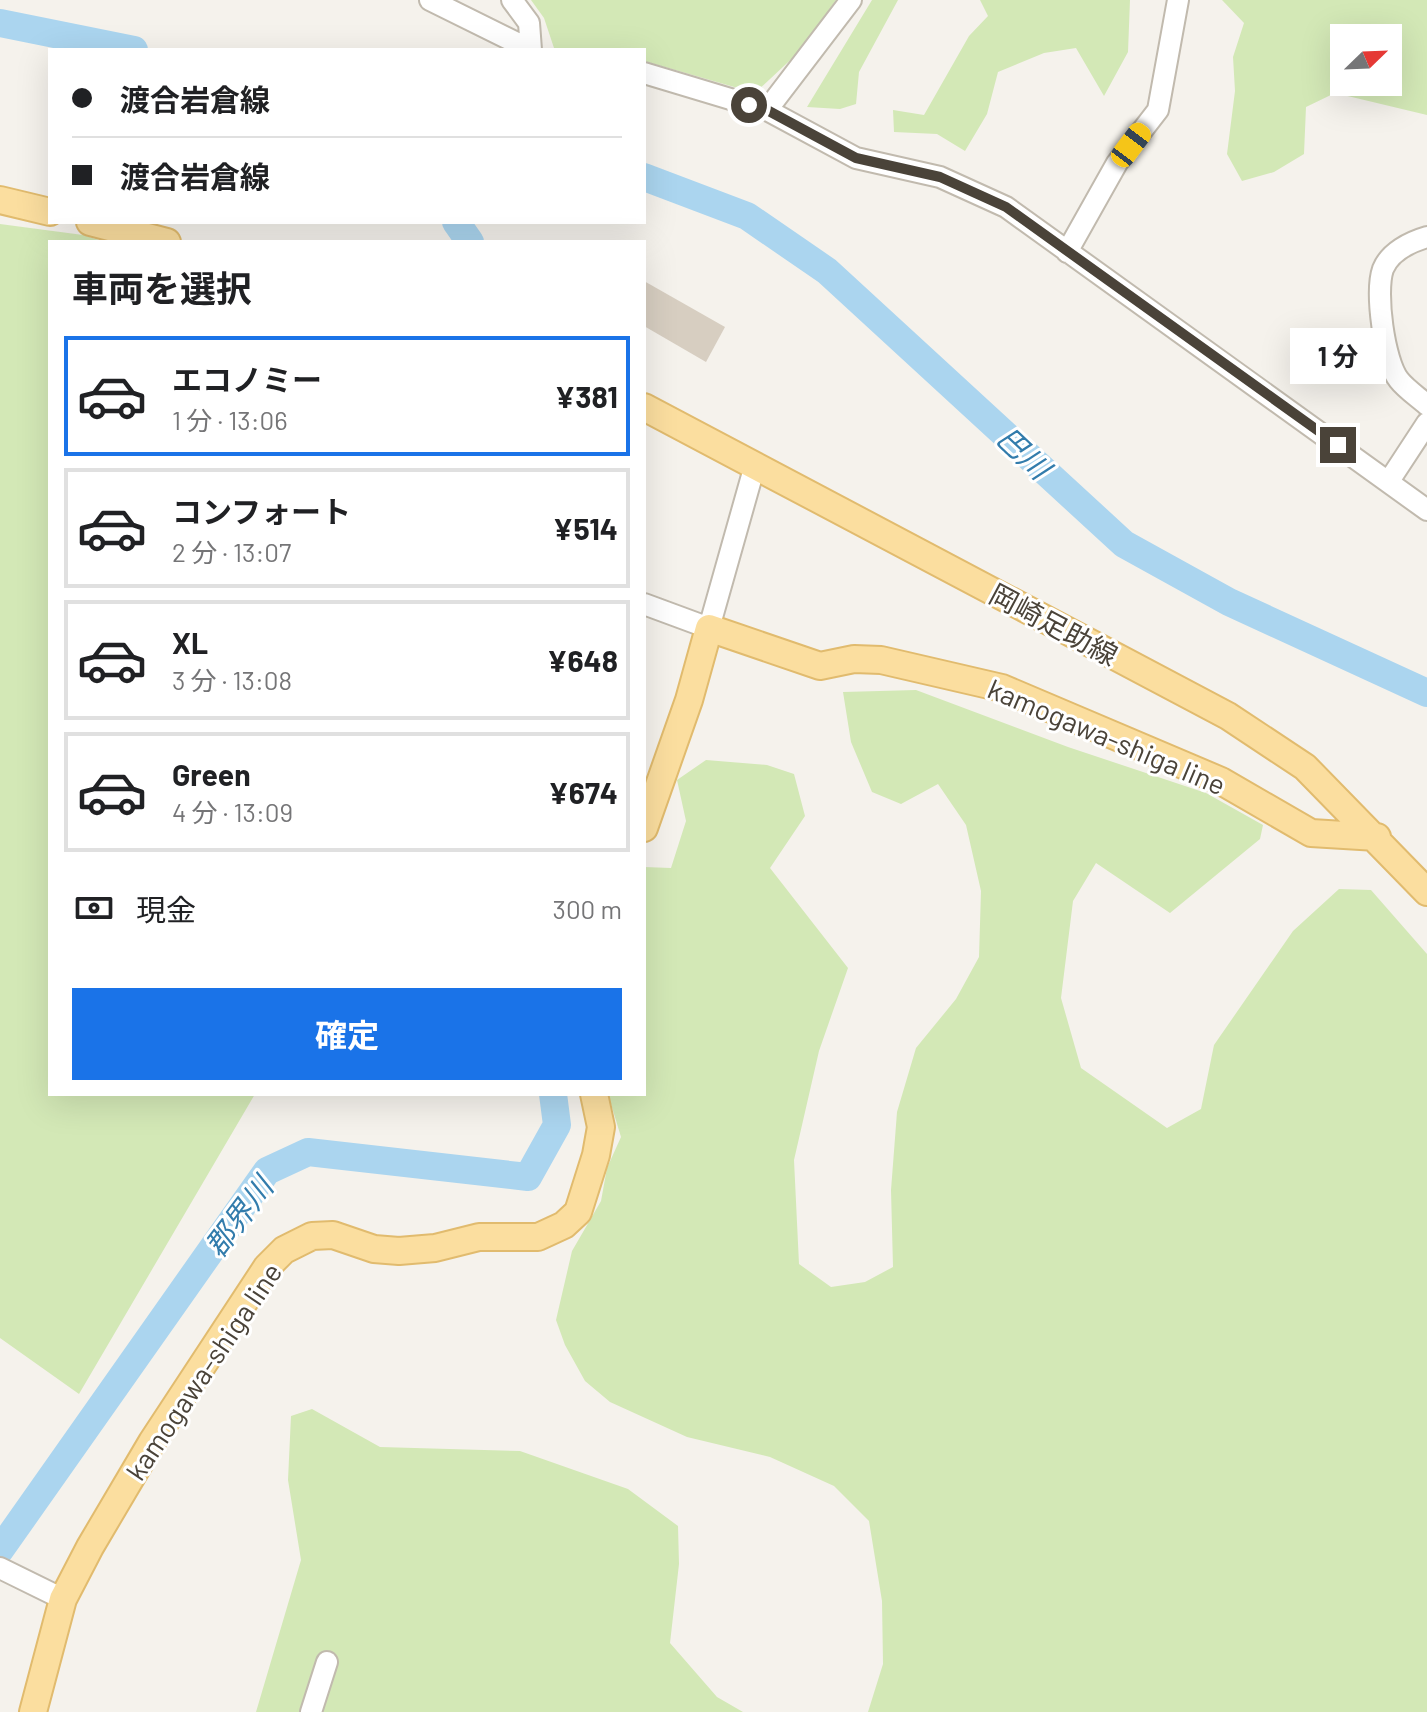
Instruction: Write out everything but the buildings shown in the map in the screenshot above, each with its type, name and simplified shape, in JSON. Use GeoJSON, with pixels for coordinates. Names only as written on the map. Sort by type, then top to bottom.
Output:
{"type":"FeatureCollection","features":[{"type":"Feature","properties":{"kind":"main road"},"geometry":{"type":"LineString","coordinates":[[0,200],[48,212]]}},
{"type":"Feature","properties":{"kind":"main road"},"geometry":{"type":"LineString","coordinates":[[97,224],[155,240]]}},
{"type":"Feature","properties":{"kind":"main road","name":"岡崎足助線"},"geometry":{"type":"LineString","coordinates":[[646,408],[1228,716],[1305,767],[1377,837],[1427,892]]}},
{"type":"Feature","properties":{"kind":"main road"},"geometry":{"type":"LineString","coordinates":[[646,822],[689,700],[709,628]]}},
{"type":"Feature","properties":{"kind":"main road","name":"kamogawa-shiga line"},"geometry":{"type":"LineString","coordinates":[[709,628],[820,666],[854,659],[881,660],[1002,688],[1221,781],[1311,833],[1377,837]]}},
{"type":"Feature","properties":{"kind":"main road","name":"kamogawa-shiga line"},"geometry":{"type":"LineString","coordinates":[[33,1712],[63,1599],[152,1442],[267,1267],[284,1250],[312,1236],[333,1235],[374,1249],[399,1251],[479,1237],[538,1237],[564,1225],[578,1212],[596,1155],[601,1127],[594,1096]]}},
{"type":"Feature","properties":{"kind":"street"},"geometry":{"type":"LineString","coordinates":[[430,0],[527,48]]}},
{"type":"Feature","properties":{"kind":"street"},"geometry":{"type":"LineString","coordinates":[[512,0],[529,23],[531,48]]}},
{"type":"Feature","properties":{"kind":"street"},"geometry":{"type":"LineString","coordinates":[[767,110],[851,0]]}},
{"type":"Feature","properties":{"kind":"street"},"geometry":{"type":"LineString","coordinates":[[1067,252],[1117,163],[1158,110],[1178,0]]}},
{"type":"Feature","properties":{"kind":"street"},"geometry":{"type":"LineString","coordinates":[[646,74],[767,110],[856,158],[940,177],[1006,207],[1427,510]]}},
{"type":"Feature","properties":{"kind":"street"},"geometry":{"type":"LineString","coordinates":[[1427,237],[1410,242],[1396,253],[1384,267],[1380,284],[1388,359],[1399,380],[1427,405]]}},
{"type":"Feature","properties":{"kind":"street"},"geometry":{"type":"LineString","coordinates":[[1389,481],[1427,423]]}},
{"type":"Feature","properties":{"kind":"street"},"geometry":{"type":"LineString","coordinates":[[646,605],[709,628],[755,465]]}},
{"type":"Feature","properties":{"kind":"street"},"geometry":{"type":"LineString","coordinates":[[0,1568],[63,1599]]}},
{"type":"Feature","properties":{"kind":"street"},"geometry":{"type":"LineString","coordinates":[[311,1712],[327,1662]]}},
{"type":"Feature","properties":{"kind":"green space"},"geometry":{"type":"Polygon","coordinates":[[[531,0],[836,0],[800,51],[755,93],[646,62],[646,48],[554,48],[544,18],[531,0]]]}},
{"type":"Feature","properties":{"kind":"green space"},"geometry":{"type":"Polygon","coordinates":[[[872,0],[898,0],[859,72],[856,104],[840,109],[807,107],[872,0]]]}},
{"type":"Feature","properties":{"kind":"green space"},"geometry":{"type":"Polygon","coordinates":[[[980,0],[1130,0],[1128,52],[1104,96],[1076,48],[1044,53],[998,72],[987,114],[965,151],[937,134],[894,132],[893,110],[924,115],[969,36],[988,16],[980,0]]]}},
{"type":"Feature","properties":{"kind":"green space"},"geometry":{"type":"Polygon","coordinates":[[[1222,0],[1427,0],[1427,115],[1348,96],[1402,96],[1402,24],[1330,24],[1330,95],[1306,107],[1304,154],[1274,172],[1242,181],[1227,154],[1235,91],[1233,57],[1244,23],[1222,0]]]}},
{"type":"Feature","properties":{"kind":"green space"},"geometry":{"type":"Polygon","coordinates":[[[0,224],[83,235],[99,240],[48,240],[48,1096],[254,1096],[79,1394],[0,1338],[0,224]]]}},
{"type":"Feature","properties":{"kind":"green space"},"geometry":{"type":"Polygon","coordinates":[[[916,690],[1068,747],[1206,793],[1263,825],[1260,839],[1170,913],[1096,863],[1073,901],[1061,998],[1081,1068],[1167,1128],[1201,1109],[1214,1045],[1293,931],[1339,889],[1371,890],[1427,954],[1427,1712],[868,1712],[883,1664],[882,1601],[869,1521],[834,1486],[770,1457],[687,1437],[610,1402],[585,1381],[565,1345],[556,1320],[572,1251],[601,1201],[607,1168],[621,1137],[609,1096],[646,1096],[646,867],[671,868],[686,821],[677,780],[706,760],[767,765],[794,774],[805,816],[770,868],[848,968],[819,1051],[794,1160],[799,1264],[831,1287],[865,1282],[893,1267],[891,1190],[897,1112],[916,1048],[956,999],[979,957],[981,891],[966,825],[938,784],[901,804],[872,792],[851,742],[843,692],[916,690]]]}},
{"type":"Feature","properties":{"kind":"green space"},"geometry":{"type":"Polygon","coordinates":[[[312,1409],[380,1447],[520,1451],[628,1489],[678,1526],[679,1564],[670,1643],[717,1697],[743,1712],[256,1712],[301,1560],[288,1480],[291,1416],[312,1409]]]}},
{"type":"Feature","properties":{"kind":"waterway","name":"巴川"},"geometry":{"type":"LineString","coordinates":[[0,23],[124,48]]}},
{"type":"Feature","properties":{"kind":"waterway","name":"巴川"},"geometry":{"type":"LineString","coordinates":[[646,178],[747,216],[827,271],[1124,544],[1229,602],[1427,693]]}},
{"type":"Feature","properties":{"kind":"waterway","name":"郡界川"},"geometry":{"type":"LineString","coordinates":[[457,224],[469,240]]}},
{"type":"Feature","properties":{"kind":"waterway","name":"郡界川"},"geometry":{"type":"LineString","coordinates":[[0,1550],[267,1171],[308,1152],[528,1177],[557,1125],[553,1096]]}},
{"type":"Feature","properties":{"kind":"route"},"geometry":{"type":"LineString","coordinates":[[749,105],[767,110],[856,158],[940,177],[1006,207],[1338,445]]}}]}
